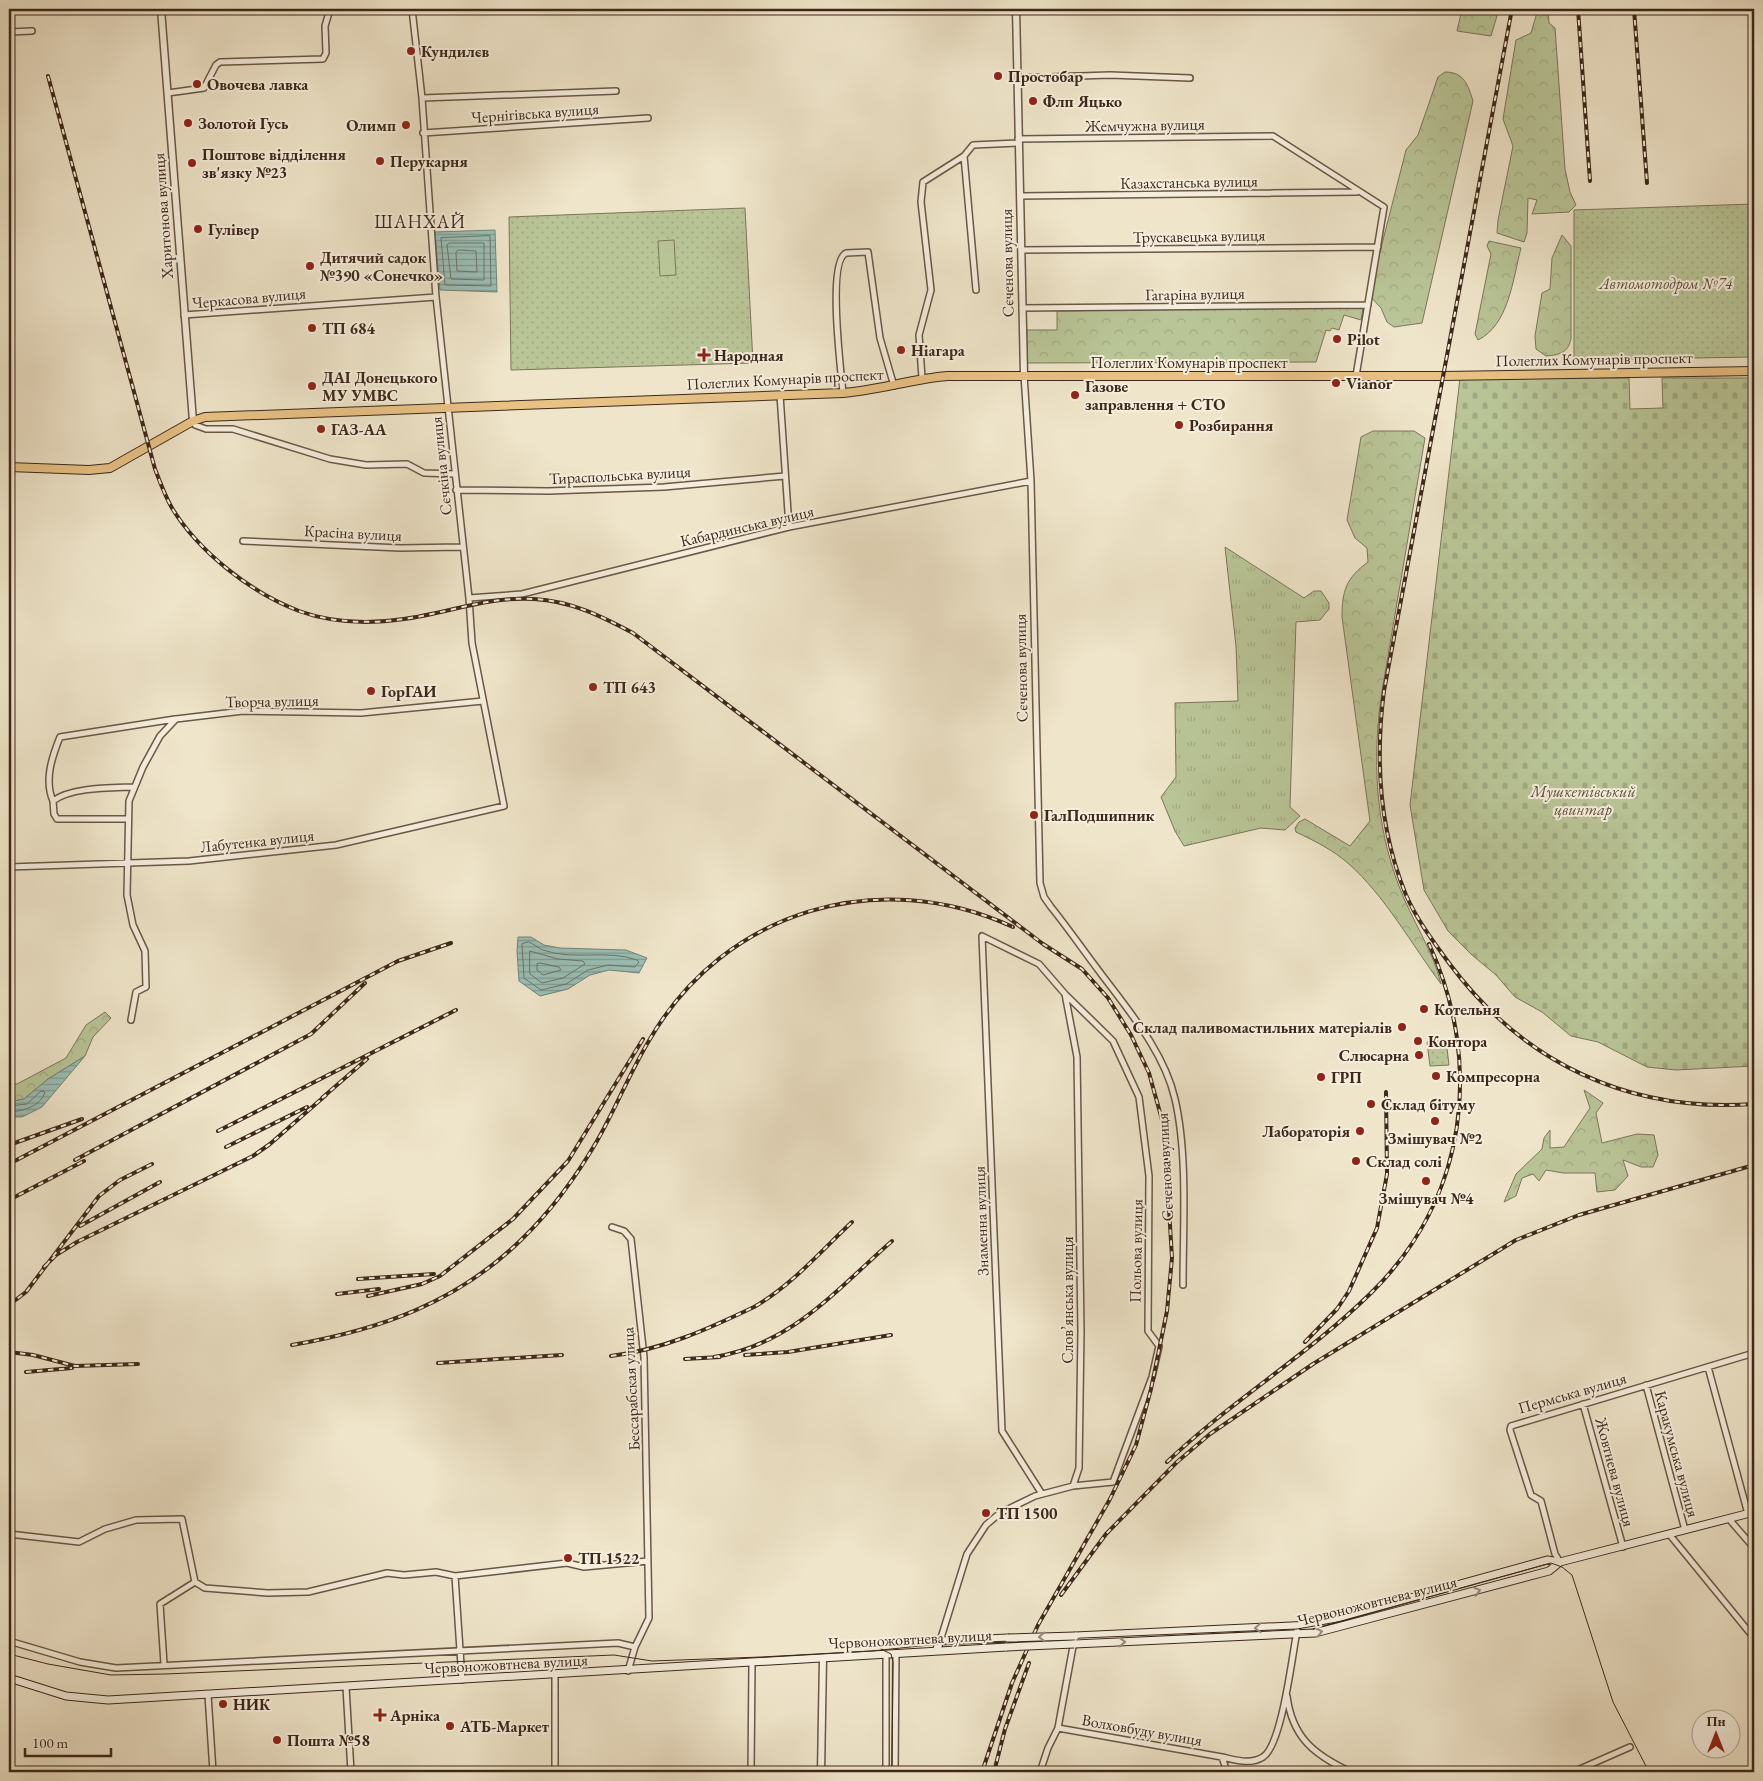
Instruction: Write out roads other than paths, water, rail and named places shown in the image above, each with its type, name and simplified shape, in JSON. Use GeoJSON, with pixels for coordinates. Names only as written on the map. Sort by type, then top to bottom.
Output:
{"type":"FeatureCollection","features":[{"type":"Feature","properties":{"kind":"main road","name":"Полеглих Комунарів проспект"},"geometry":{"type":"LineString","coordinates":[[9,467],[89,470],[110,468],[193,421],[205,417],[843,393],[894,386],[922,378],[1024,375],[1356,376],[1754,371]]}},
{"type":"Feature","properties":{"kind":"main road","name":"Червоножовтнева вулиця"},"geometry":{"type":"LineString","coordinates":[[940,1642],[1298,1626],[1342,1618],[1547,1560],[1560,1562],[1751,1513]]}},
{"type":"Feature","properties":{"kind":"main road","name":"Червоножовтнева вулиця"},"geometry":{"type":"LineString","coordinates":[[9,1678],[66,1696],[86,1699],[208,1695],[628,1671],[896,1653],[1296,1635],[1344,1626],[1549,1571],[1560,1562]]}},
{"type":"Feature","properties":{"kind":"main road"},"geometry":{"type":"LineString","coordinates":[[936,1651],[940,1642]]}},
{"type":"Feature","properties":{"kind":"street","name":"Харитонова вулиця"},"geometry":{"type":"LineString","coordinates":[[160,9],[193,421]]}},
{"type":"Feature","properties":{"kind":"street"},"geometry":{"type":"LineString","coordinates":[[168,93],[204,88],[218,62],[323,59],[326,53],[325,26],[330,9]]}},
{"type":"Feature","properties":{"kind":"street","name":"Сєчкіна вулиця"},"geometry":{"type":"LineString","coordinates":[[412,9],[422,98],[436,297],[469,598],[472,643],[504,806]]}},
{"type":"Feature","properties":{"kind":"street","name":"Сєченова вулиця"},"geometry":{"type":"LineString","coordinates":[[1016,9],[1020,250],[1024,375],[1031,481],[1040,883],[1044,898],[1122,1002],[1150,1043],[1166,1073],[1175,1098],[1183,1187],[1182,1285]]}},
{"type":"Feature","properties":{"kind":"street"},"geometry":{"type":"LineString","coordinates":[[9,32],[32,31]]}},
{"type":"Feature","properties":{"kind":"street"},"geometry":{"type":"LineString","coordinates":[[1018,78],[1110,75],[1190,78]]}},
{"type":"Feature","properties":{"kind":"street","name":"Чернігівська вулиця"},"geometry":{"type":"LineString","coordinates":[[422,98],[616,91]]}},
{"type":"Feature","properties":{"kind":"street","name":"Чернігівська вулиця"},"geometry":{"type":"LineString","coordinates":[[423,133],[648,118]]}},
{"type":"Feature","properties":{"kind":"street","name":"Жемчужна вулиця"},"geometry":{"type":"LineString","coordinates":[[964,156],[972,145],[1018,141],[1273,136],[1358,192]]}},
{"type":"Feature","properties":{"kind":"street"},"geometry":{"type":"LineString","coordinates":[[922,378],[919,335],[931,290],[921,202],[922,182],[964,156],[976,290]]}},
{"type":"Feature","properties":{"kind":"street"},"geometry":{"type":"LineString","coordinates":[[1356,376],[1384,207],[1358,192]]}},
{"type":"Feature","properties":{"kind":"street","name":"Казахстанська вулиця"},"geometry":{"type":"LineString","coordinates":[[1020,196],[1358,192]]}},
{"type":"Feature","properties":{"kind":"street","name":"Трускавецька вулиця"},"geometry":{"type":"LineString","coordinates":[[1020,250],[1378,247]]}},
{"type":"Feature","properties":{"kind":"street"},"geometry":{"type":"LineString","coordinates":[[843,393],[836,299],[839,261],[842,255],[846,253],[868,252],[880,338],[894,386]]}},
{"type":"Feature","properties":{"kind":"street","name":"Черкасова вулиця"},"geometry":{"type":"LineString","coordinates":[[184,316],[436,297]]}},
{"type":"Feature","properties":{"kind":"street","name":"Гагаріна вулиця"},"geometry":{"type":"LineString","coordinates":[[1022,308],[1368,304]]}},
{"type":"Feature","properties":{"kind":"street"},"geometry":{"type":"LineString","coordinates":[[780,395],[789,527]]}},
{"type":"Feature","properties":{"kind":"street"},"geometry":{"type":"LineString","coordinates":[[193,421],[195,426],[206,429],[240,431],[330,460],[366,465],[407,464],[424,473],[454,474]]}},
{"type":"Feature","properties":{"kind":"street","name":"Тираспольська вулиця"},"geometry":{"type":"LineString","coordinates":[[456,490],[548,491],[664,487],[785,476]]}},
{"type":"Feature","properties":{"kind":"street","name":"Кабардинська вулиця"},"geometry":{"type":"LineString","coordinates":[[469,598],[522,594],[789,527],[1031,481]]}},
{"type":"Feature","properties":{"kind":"street","name":"Красіна вулиця"},"geometry":{"type":"LineString","coordinates":[[243,540],[400,548],[462,547]]}},
{"type":"Feature","properties":{"kind":"street","name":"Творча вулиця"},"geometry":{"type":"LineString","coordinates":[[53,801],[48,790],[51,758],[60,737],[176,719],[244,711],[361,713],[483,701]]}},
{"type":"Feature","properties":{"kind":"street"},"geometry":{"type":"LineString","coordinates":[[131,1020],[136,992],[146,987],[145,951],[133,925],[129,908],[129,801],[134,787],[160,736],[176,719]]}},
{"type":"Feature","properties":{"kind":"street"},"geometry":{"type":"LineString","coordinates":[[128,819],[57,819],[53,801],[60,795],[77,792],[134,787]]}},
{"type":"Feature","properties":{"kind":"street","name":"Лабутенка вулиця"},"geometry":{"type":"LineString","coordinates":[[9,867],[190,861],[336,845],[504,806]]}},
{"type":"Feature","properties":{"kind":"street","name":"Знаменна вулиця"},"geometry":{"type":"LineString","coordinates":[[1042,1494],[1002,1431],[982,936],[1039,964],[1065,994]]}},
{"type":"Feature","properties":{"kind":"street","name":"Слов’янська вулиця"},"geometry":{"type":"LineString","coordinates":[[1065,994],[1077,1057],[1081,1331],[1079,1468],[1073,1486]]}},
{"type":"Feature","properties":{"kind":"street","name":"Польова вулиця"},"geometry":{"type":"LineString","coordinates":[[1065,994],[1113,1040],[1139,1097],[1149,1176],[1148,1331],[1159,1346],[1152,1377],[1113,1482],[1073,1486]]}},
{"type":"Feature","properties":{"kind":"street","name":"Бессарабская улица"},"geometry":{"type":"LineString","coordinates":[[612,1227],[624,1231],[631,1239],[644,1357],[648,1618],[635,1647],[628,1671]]}},
{"type":"Feature","properties":{"kind":"street","name":"Пермська вулиця"},"geometry":{"type":"LineString","coordinates":[[1560,1562],[1555,1554],[1541,1501],[1531,1495],[1511,1426],[1754,1353]]}},
{"type":"Feature","properties":{"kind":"street"},"geometry":{"type":"LineString","coordinates":[[1708,1367],[1751,1513]]}},
{"type":"Feature","properties":{"kind":"street","name":"Каракумська вулиця"},"geometry":{"type":"LineString","coordinates":[[1646,1385],[1685,1530]]}},
{"type":"Feature","properties":{"kind":"street","name":"Жовтнева вулиця"},"geometry":{"type":"LineString","coordinates":[[1583,1404],[1623,1547]]}},
{"type":"Feature","properties":{"kind":"street"},"geometry":{"type":"LineString","coordinates":[[940,1642],[967,1554],[981,1532],[1000,1514],[1042,1494],[1073,1486]]}},
{"type":"Feature","properties":{"kind":"street"},"geometry":{"type":"LineString","coordinates":[[9,1534],[79,1542],[105,1529],[136,1520],[182,1519],[195,1582],[205,1588],[268,1593],[308,1592],[387,1574],[436,1572],[455,1576],[567,1563],[584,1567],[648,1562]]}},
{"type":"Feature","properties":{"kind":"street"},"geometry":{"type":"LineString","coordinates":[[1729,1519],[1754,1548]]}},
{"type":"Feature","properties":{"kind":"street"},"geometry":{"type":"LineString","coordinates":[[1669,1534],[1754,1638]]}},
{"type":"Feature","properties":{"kind":"street"},"geometry":{"type":"LineString","coordinates":[[455,1576],[462,1680]]}},
{"type":"Feature","properties":{"kind":"street"},"geometry":{"type":"LineString","coordinates":[[164,1664],[160,1604],[195,1582]]}},
{"type":"Feature","properties":{"kind":"street","name":"Волховбуду вулиця"},"geometry":{"type":"LineString","coordinates":[[1058,1728],[1250,1762],[1264,1756],[1273,1744],[1286,1693],[1298,1626]]}},
{"type":"Feature","properties":{"kind":"street","name":"Волховбуду вулиця"},"geometry":{"type":"LineString","coordinates":[[1040,1772],[1048,1748],[1058,1728],[1075,1636]]}},
{"type":"Feature","properties":{"kind":"street"},"geometry":{"type":"LineString","coordinates":[[9,1641],[100,1666],[116,1668],[164,1664],[262,1662],[618,1643],[635,1647]]}},
{"type":"Feature","properties":{"kind":"street"},"geometry":{"type":"LineString","coordinates":[[895,1772],[896,1653]]}},
{"type":"Feature","properties":{"kind":"street"},"geometry":{"type":"LineString","coordinates":[[886,1654],[886,1772]]}},
{"type":"Feature","properties":{"kind":"street"},"geometry":{"type":"LineString","coordinates":[[821,1772],[823,1658]]}},
{"type":"Feature","properties":{"kind":"street"},"geometry":{"type":"LineString","coordinates":[[751,1772],[752,1663]]}},
{"type":"Feature","properties":{"kind":"street"},"geometry":{"type":"LineString","coordinates":[[555,1675],[555,1772]]}},
{"type":"Feature","properties":{"kind":"street"},"geometry":{"type":"LineString","coordinates":[[346,1687],[351,1772]]}},
{"type":"Feature","properties":{"kind":"street"},"geometry":{"type":"LineString","coordinates":[[1286,1693],[1290,1717],[1299,1735],[1337,1766],[1351,1772]]}},
{"type":"Feature","properties":{"kind":"street"},"geometry":{"type":"LineString","coordinates":[[208,1695],[213,1772]]}},
{"type":"Feature","properties":{"kind":"street"},"geometry":{"type":"LineString","coordinates":[[1573,1772],[1630,1747]]}},
{"type":"Feature","properties":{"kind":"street","name":"Волховбуду вулиця"},"geometry":{"type":"LineString","coordinates":[[1222,1757],[1227,1772]]}},
{"type":"Feature","properties":{"kind":"street"},"geometry":{"type":"LineString","coordinates":[[1337,1766],[1340,1772]]}},
{"type":"Feature","properties":{"kind":"water"},"geometry":{"type":"Polygon","coordinates":[[[495,230],[497,292],[440,290],[435,232],[495,230]]]}},
{"type":"Feature","properties":{"kind":"water"},"geometry":{"type":"Polygon","coordinates":[[[518,937],[531,937],[544,945],[560,948],[626,950],[647,958],[639,973],[609,970],[590,975],[568,989],[540,996],[519,981],[518,937]]]}},
{"type":"Feature","properties":{"kind":"water"},"geometry":{"type":"Polygon","coordinates":[[[85,1056],[42,1107],[22,1117],[9,1117],[9,1102],[24,1099],[48,1079],[85,1056]]]}},
{"type":"Feature","properties":{"kind":"tram line"},"geometry":{"type":"LineString","coordinates":[[9,1654],[48,1664],[111,1675],[165,1674],[614,1655],[652,1661],[761,1657],[872,1651],[939,1644],[1297,1629],[1343,1621],[1551,1563],[1562,1567],[1572,1575],[1613,1702],[1649,1772]]}},
{"type":"Feature","properties":{"kind":"tram line"},"geometry":{"type":"LineString","coordinates":[[881,1649],[891,1654],[893,1662],[892,1772]]}},
{"type":"Feature","properties":{"kind":"railway"},"geometry":{"type":"LineString","coordinates":[[1512,9],[1384,691],[1381,717],[1380,769],[1385,820],[1390,845],[1410,904],[1449,963],[1478,998],[1510,1028],[1545,1054],[1582,1074],[1622,1090],[1664,1100],[1708,1105],[1754,1104]]}},
{"type":"Feature","properties":{"kind":"railway"},"geometry":{"type":"LineString","coordinates":[[1578,9],[1590,181]]}},
{"type":"Feature","properties":{"kind":"railway"},"geometry":{"type":"LineString","coordinates":[[1634,9],[1647,183]]}},
{"type":"Feature","properties":{"kind":"railway"},"geometry":{"type":"LineString","coordinates":[[48,76],[155,469],[172,508],[196,540],[211,555],[245,582],[281,603],[299,611],[325,618],[365,622],[391,621],[485,602],[534,599],[573,606],[597,615],[633,633],[1043,944],[1082,969],[1108,998],[1131,1035],[1149,1073],[1164,1127],[1172,1258],[1167,1311],[1151,1389],[1136,1445],[1110,1499],[1038,1625],[1012,1683],[982,1772]]}},
{"type":"Feature","properties":{"kind":"railway"},"geometry":{"type":"LineString","coordinates":[[292,1345],[324,1339],[386,1322],[444,1297],[497,1261],[522,1239],[553,1205],[581,1167],[597,1141],[650,1039],[682,995],[720,958],[762,931],[809,911],[859,901],[910,900],[962,909],[1013,927]]}},
{"type":"Feature","properties":{"kind":"railway"},"geometry":{"type":"LineString","coordinates":[[9,1164],[398,961],[451,943]]}},
{"type":"Feature","properties":{"kind":"railway"},"geometry":{"type":"LineString","coordinates":[[1167,1462],[1217,1419],[1347,1316],[1371,1293],[1403,1256],[1428,1216],[1446,1173],[1457,1128],[1460,1082],[1457,1036],[1446,990],[1429,944]]}},
{"type":"Feature","properties":{"kind":"railway"},"geometry":{"type":"LineString","coordinates":[[75,1160],[311,1034],[365,983]]}},
{"type":"Feature","properties":{"kind":"railway"},"geometry":{"type":"LineString","coordinates":[[218,1131],[456,1010]]}},
{"type":"Feature","properties":{"kind":"railway"},"geometry":{"type":"LineString","coordinates":[[368,1296],[422,1284],[440,1276],[513,1219],[568,1161],[643,1039]]}},
{"type":"Feature","properties":{"kind":"railway"},"geometry":{"type":"LineString","coordinates":[[322,1098],[367,1059]]}},
{"type":"Feature","properties":{"kind":"railway"},"geometry":{"type":"LineString","coordinates":[[1305,1342],[1337,1309],[1349,1291],[1377,1228],[1387,1174],[1386,1092]]}},
{"type":"Feature","properties":{"kind":"railway"},"geometry":{"type":"LineString","coordinates":[[44,1267],[56,1255],[77,1242],[253,1156],[270,1144],[326,1095]]}},
{"type":"Feature","properties":{"kind":"railway"},"geometry":{"type":"LineString","coordinates":[[226,1147],[307,1107]]}},
{"type":"Feature","properties":{"kind":"railway"},"geometry":{"type":"LineString","coordinates":[[9,1145],[82,1119]]}},
{"type":"Feature","properties":{"kind":"railway"},"geometry":{"type":"LineString","coordinates":[[9,1200],[84,1161]]}},
{"type":"Feature","properties":{"kind":"railway"},"geometry":{"type":"LineString","coordinates":[[9,1305],[26,1292],[99,1196],[120,1180],[152,1164]]}},
{"type":"Feature","properties":{"kind":"railway"},"geometry":{"type":"LineString","coordinates":[[1061,1595],[1106,1534],[1177,1462],[1210,1434],[1313,1364],[1516,1240],[1579,1215],[1754,1165]]}},
{"type":"Feature","properties":{"kind":"railway"},"geometry":{"type":"LineString","coordinates":[[80,1226],[160,1182]]}},
{"type":"Feature","properties":{"kind":"railway"},"geometry":{"type":"LineString","coordinates":[[611,1356],[667,1344],[702,1331],[754,1307],[768,1299],[793,1279],[852,1222]]}},
{"type":"Feature","properties":{"kind":"railway"},"geometry":{"type":"LineString","coordinates":[[714,1357],[741,1351],[766,1341],[789,1328],[811,1313],[892,1241]]}},
{"type":"Feature","properties":{"kind":"railway"},"geometry":{"type":"LineString","coordinates":[[358,1279],[434,1274]]}},
{"type":"Feature","properties":{"kind":"railway"},"geometry":{"type":"LineString","coordinates":[[337,1294],[379,1289]]}},
{"type":"Feature","properties":{"kind":"railway"},"geometry":{"type":"LineString","coordinates":[[745,1355],[788,1352],[891,1335]]}},
{"type":"Feature","properties":{"kind":"railway"},"geometry":{"type":"LineString","coordinates":[[9,1352],[33,1355],[75,1366],[138,1364]]}},
{"type":"Feature","properties":{"kind":"railway"},"geometry":{"type":"LineString","coordinates":[[438,1363],[562,1355]]}},
{"type":"Feature","properties":{"kind":"railway"},"geometry":{"type":"LineString","coordinates":[[685,1359],[720,1357]]}},
{"type":"Feature","properties":{"kind":"railway"},"geometry":{"type":"LineString","coordinates":[[26,1372],[72,1368]]}},
{"type":"Feature","properties":{"kind":"railway"},"geometry":{"type":"LineString","coordinates":[[994,1772],[1005,1729],[1029,1663]]}},
{"type":"Feature","properties":{"kind":"place","name":"Кундилєв"},"geometry":{"type":"Point","coordinates":[411,51]}},
{"type":"Feature","properties":{"kind":"place","name":"Простобар"},"geometry":{"type":"Point","coordinates":[998,76]}},
{"type":"Feature","properties":{"kind":"place","name":"Овочева лавка"},"geometry":{"type":"Point","coordinates":[197,84]}},
{"type":"Feature","properties":{"kind":"place","name":"Флп Яцько"},"geometry":{"type":"Point","coordinates":[1033,101]}},
{"type":"Feature","properties":{"kind":"place","name":"Золотой Гусь"},"geometry":{"type":"Point","coordinates":[188,123]}},
{"type":"Feature","properties":{"kind":"place","name":"Олимп"},"geometry":{"type":"Point","coordinates":[406,125]}},
{"type":"Feature","properties":{"kind":"place","name":"Перукарня"},"geometry":{"type":"Point","coordinates":[380,161]}},
{"type":"Feature","properties":{"kind":"place","name":"Поштове відділення зв'язку №23"},"geometry":{"type":"Point","coordinates":[192,163]}},
{"type":"Feature","properties":{"kind":"place","name":"Гулівер"},"geometry":{"type":"Point","coordinates":[198,229]}},
{"type":"Feature","properties":{"kind":"place","name":"Дитячий садок №390 «Сонечко»"},"geometry":{"type":"Point","coordinates":[310,266]}},
{"type":"Feature","properties":{"kind":"place","name":"ТП 684"},"geometry":{"type":"Point","coordinates":[312,328]}},
{"type":"Feature","properties":{"kind":"place","name":"Pilot"},"geometry":{"type":"Point","coordinates":[1337,339]}},
{"type":"Feature","properties":{"kind":"place","name":"Ніагара"},"geometry":{"type":"Point","coordinates":[901,350]}},
{"type":"Feature","properties":{"kind":"place","name":"Народная"},"geometry":{"type":"Point","coordinates":[704,355]}},
{"type":"Feature","properties":{"kind":"place","name":"Vianor"},"geometry":{"type":"Point","coordinates":[1336,383]}},
{"type":"Feature","properties":{"kind":"place","name":"ДАІ Донецького МУ УМВС"},"geometry":{"type":"Point","coordinates":[312,386]}},
{"type":"Feature","properties":{"kind":"place","name":"Газове заправлення + СТО"},"geometry":{"type":"Point","coordinates":[1075,395]}},
{"type":"Feature","properties":{"kind":"place","name":"Розбирання"},"geometry":{"type":"Point","coordinates":[1179,425]}},
{"type":"Feature","properties":{"kind":"place","name":"ГАЗ-АА"},"geometry":{"type":"Point","coordinates":[321,429]}},
{"type":"Feature","properties":{"kind":"place","name":"ТП 643"},"geometry":{"type":"Point","coordinates":[593,687]}},
{"type":"Feature","properties":{"kind":"place","name":"ГорГАИ"},"geometry":{"type":"Point","coordinates":[371,691]}},
{"type":"Feature","properties":{"kind":"place","name":"ГалПодшипник"},"geometry":{"type":"Point","coordinates":[1034,815]}},
{"type":"Feature","properties":{"kind":"place","name":"Котельня"},"geometry":{"type":"Point","coordinates":[1424,1009]}},
{"type":"Feature","properties":{"kind":"place","name":"Склад паливомастильних матеріалів"},"geometry":{"type":"Point","coordinates":[1402,1027]}},
{"type":"Feature","properties":{"kind":"place","name":"Контора"},"geometry":{"type":"Point","coordinates":[1418,1041]}},
{"type":"Feature","properties":{"kind":"place","name":"Слюсарна"},"geometry":{"type":"Point","coordinates":[1419,1055]}},
{"type":"Feature","properties":{"kind":"place","name":"Компресорна"},"geometry":{"type":"Point","coordinates":[1436,1076]}},
{"type":"Feature","properties":{"kind":"place","name":"ГРП"},"geometry":{"type":"Point","coordinates":[1321,1077]}},
{"type":"Feature","properties":{"kind":"place","name":"Склад бітуму"},"geometry":{"type":"Point","coordinates":[1371,1104]}},
{"type":"Feature","properties":{"kind":"place","name":"Змішувач №2"},"geometry":{"type":"Point","coordinates":[1435,1121]}},
{"type":"Feature","properties":{"kind":"place","name":"Лабораторія"},"geometry":{"type":"Point","coordinates":[1360,1131]}},
{"type":"Feature","properties":{"kind":"place","name":"Склад солі"},"geometry":{"type":"Point","coordinates":[1356,1161]}},
{"type":"Feature","properties":{"kind":"place","name":"Змішувач №4"},"geometry":{"type":"Point","coordinates":[1426,1181]}},
{"type":"Feature","properties":{"kind":"place","name":"ТП 1500"},"geometry":{"type":"Point","coordinates":[986,1513]}},
{"type":"Feature","properties":{"kind":"place","name":"ТП 1522"},"geometry":{"type":"Point","coordinates":[568,1558]}},
{"type":"Feature","properties":{"kind":"place","name":"НИК"},"geometry":{"type":"Point","coordinates":[223,1704]}},
{"type":"Feature","properties":{"kind":"place","name":"Арніка"},"geometry":{"type":"Point","coordinates":[380,1715]}},
{"type":"Feature","properties":{"kind":"place","name":"АТБ-Маркет"},"geometry":{"type":"Point","coordinates":[450,1726]}},
{"type":"Feature","properties":{"kind":"place","name":"Пошта №58"},"geometry":{"type":"Point","coordinates":[277,1740]}},
{"type":"Feature","properties":{"kind":"district","name":"ШАНХАЙ"},"geometry":{"type":"Point","coordinates":[420,221]}},
{"type":"Feature","properties":{"kind":"park label","name":"Автомотодром №74"},"geometry":{"type":"Point","coordinates":[1666,283]}},
{"type":"Feature","properties":{"kind":"park label","name":"Мушкетівський цвинтар"},"geometry":{"type":"Point","coordinates":[1583,800]}}]}
